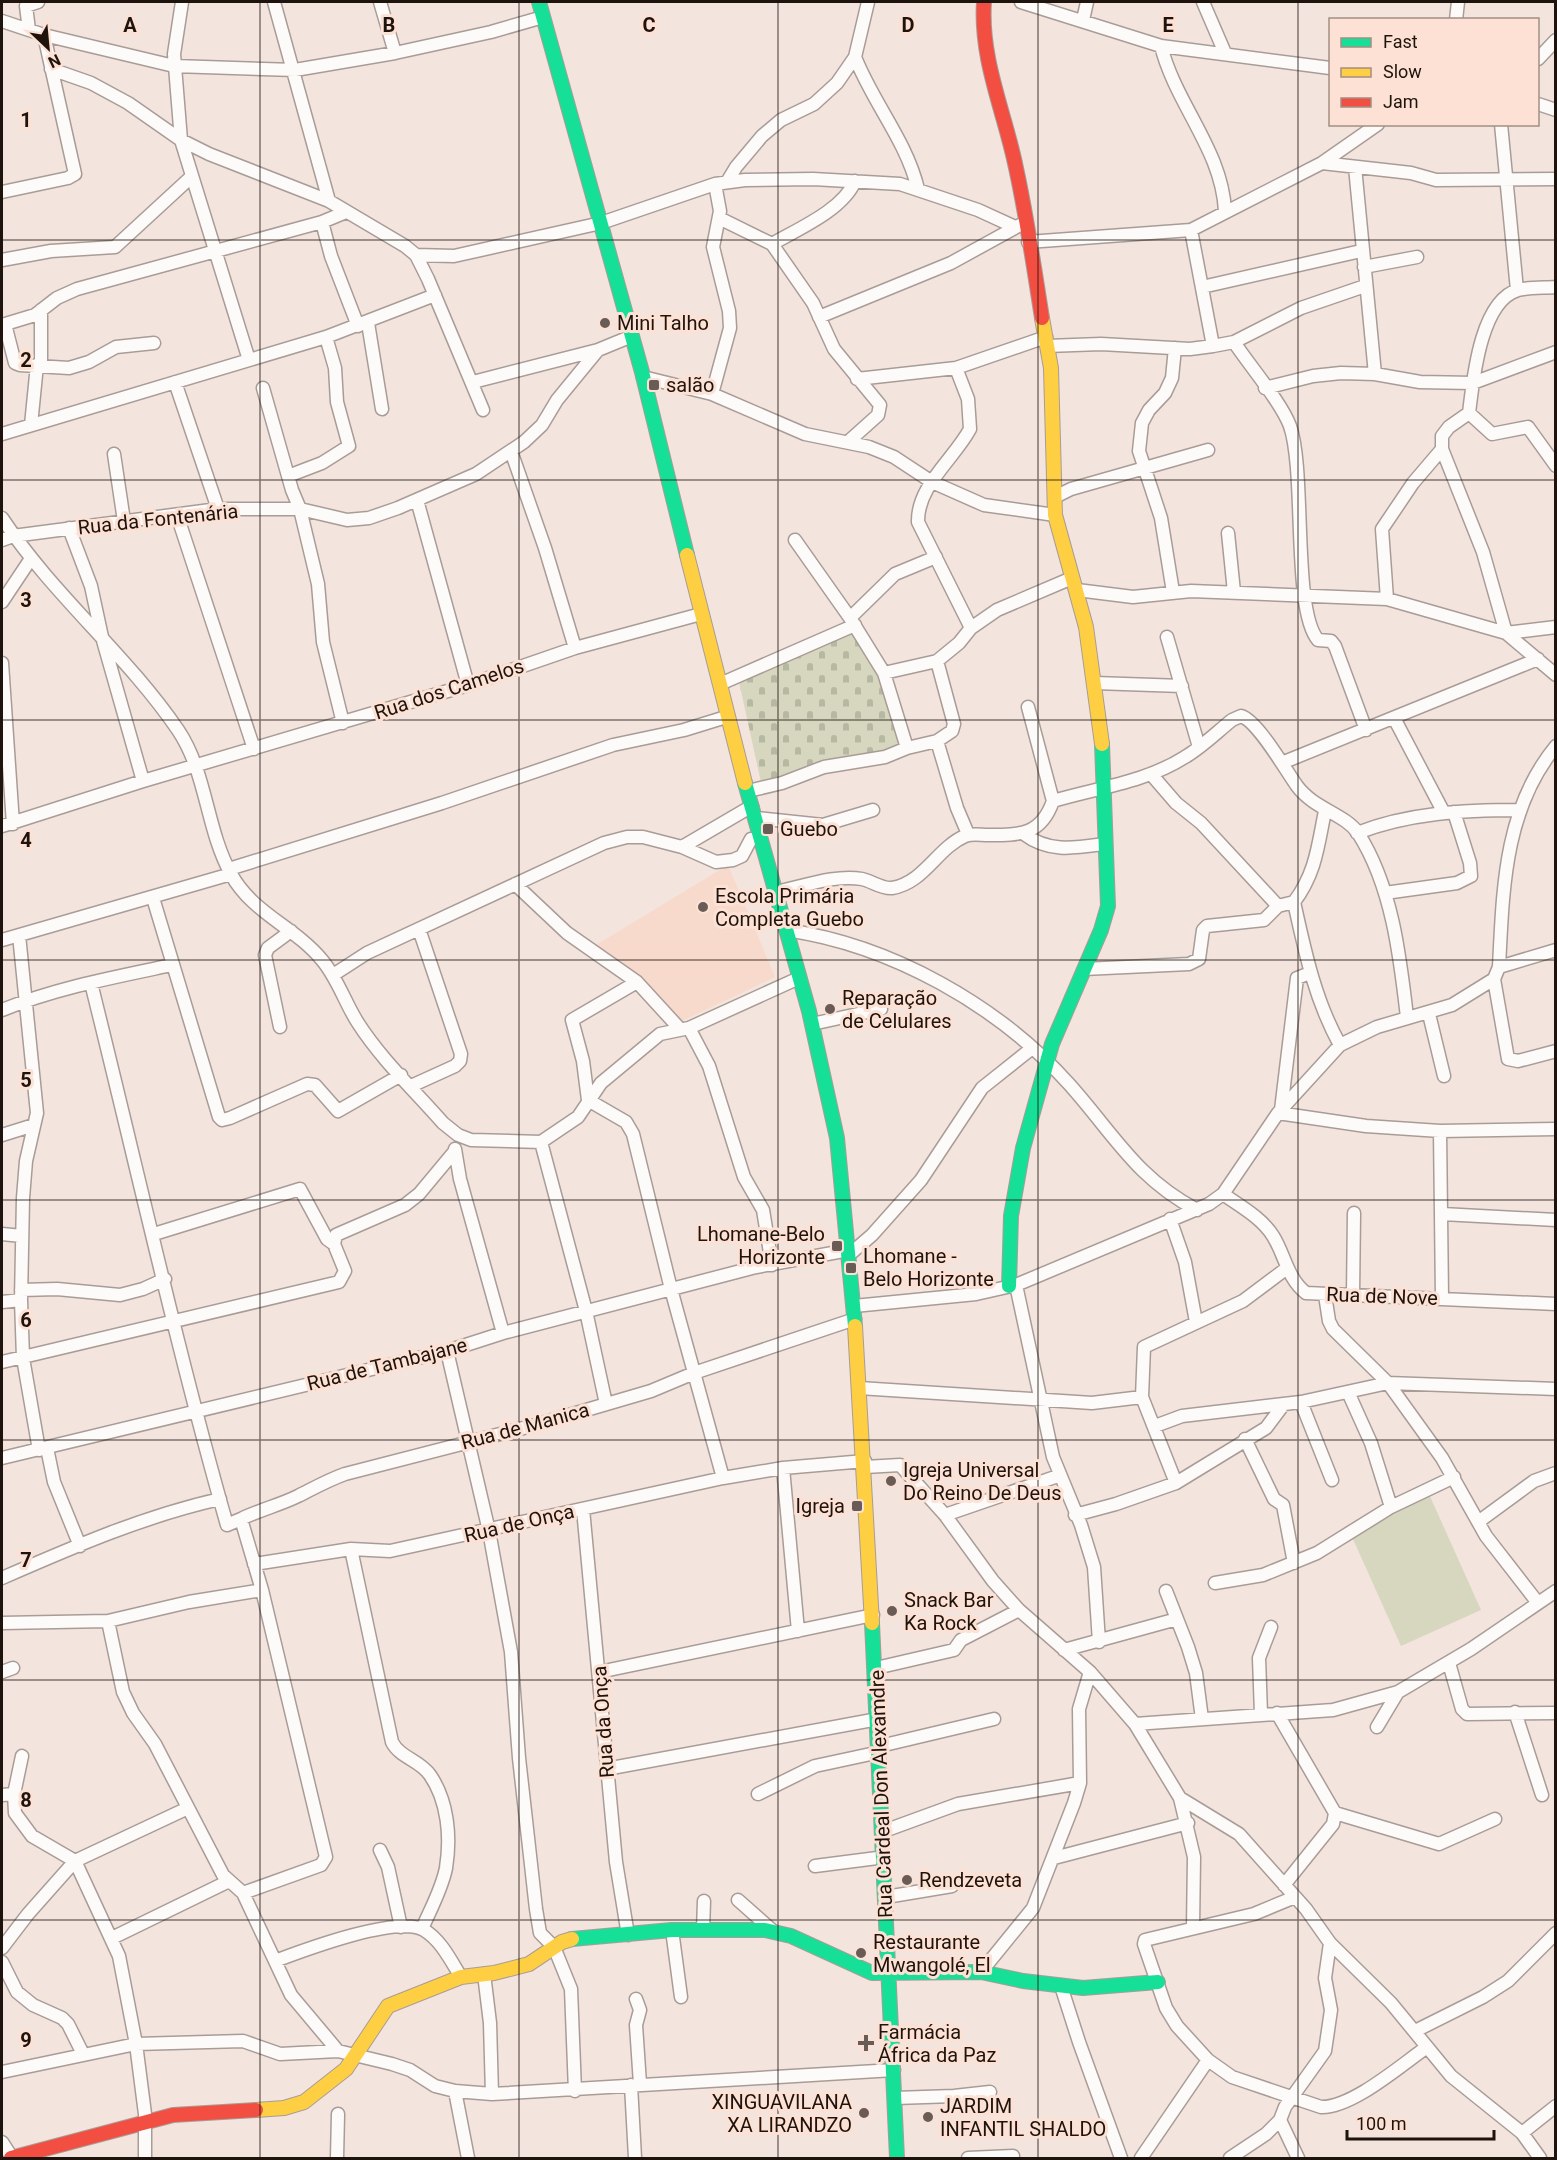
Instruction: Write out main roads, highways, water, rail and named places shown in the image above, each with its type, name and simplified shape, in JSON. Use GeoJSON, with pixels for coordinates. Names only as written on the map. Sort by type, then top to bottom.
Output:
{"type":"FeatureCollection","features":[{"type":"Feature","properties":{"kind":"place","name":"Mini Talho"},"geometry":{"type":"Point","coordinates":[605,323]}},
{"type":"Feature","properties":{"kind":"place","name":"salão"},"geometry":{"type":"Point","coordinates":[654,385]}},
{"type":"Feature","properties":{"kind":"place","name":"Guebo"},"geometry":{"type":"Point","coordinates":[768,829]}},
{"type":"Feature","properties":{"kind":"place","name":"Escola Primária Completa Guebo"},"geometry":{"type":"Point","coordinates":[703,907]}},
{"type":"Feature","properties":{"kind":"place","name":"Reparação de Celulares"},"geometry":{"type":"Point","coordinates":[830,1009]}},
{"type":"Feature","properties":{"kind":"place","name":"Lhomane-Belo Horizonte"},"geometry":{"type":"Point","coordinates":[837,1246]}},
{"type":"Feature","properties":{"kind":"place","name":"Lhomane - Belo Horizonte"},"geometry":{"type":"Point","coordinates":[851,1268]}},
{"type":"Feature","properties":{"kind":"place","name":"Igreja Universal Do Reino De Deus"},"geometry":{"type":"Point","coordinates":[891,1481]}},
{"type":"Feature","properties":{"kind":"place","name":"Igreja"},"geometry":{"type":"Point","coordinates":[857,1506]}},
{"type":"Feature","properties":{"kind":"place","name":"Snack Bar Ka Rock"},"geometry":{"type":"Point","coordinates":[892,1611]}},
{"type":"Feature","properties":{"kind":"place","name":"Rendzeveta"},"geometry":{"type":"Point","coordinates":[907,1880]}},
{"type":"Feature","properties":{"kind":"place","name":"Restaurante Mwangolé, El"},"geometry":{"type":"Point","coordinates":[861,1953]}},
{"type":"Feature","properties":{"kind":"place","name":"Farmácia África da Paz"},"geometry":{"type":"Point","coordinates":[866,2043]}},
{"type":"Feature","properties":{"kind":"place","name":"XINGUAVILANA XA LIRANDZO"},"geometry":{"type":"Point","coordinates":[864,2113]}},
{"type":"Feature","properties":{"kind":"place","name":"JARDIM INFANTIL SHALDO"},"geometry":{"type":"Point","coordinates":[928,2117]}}]}
